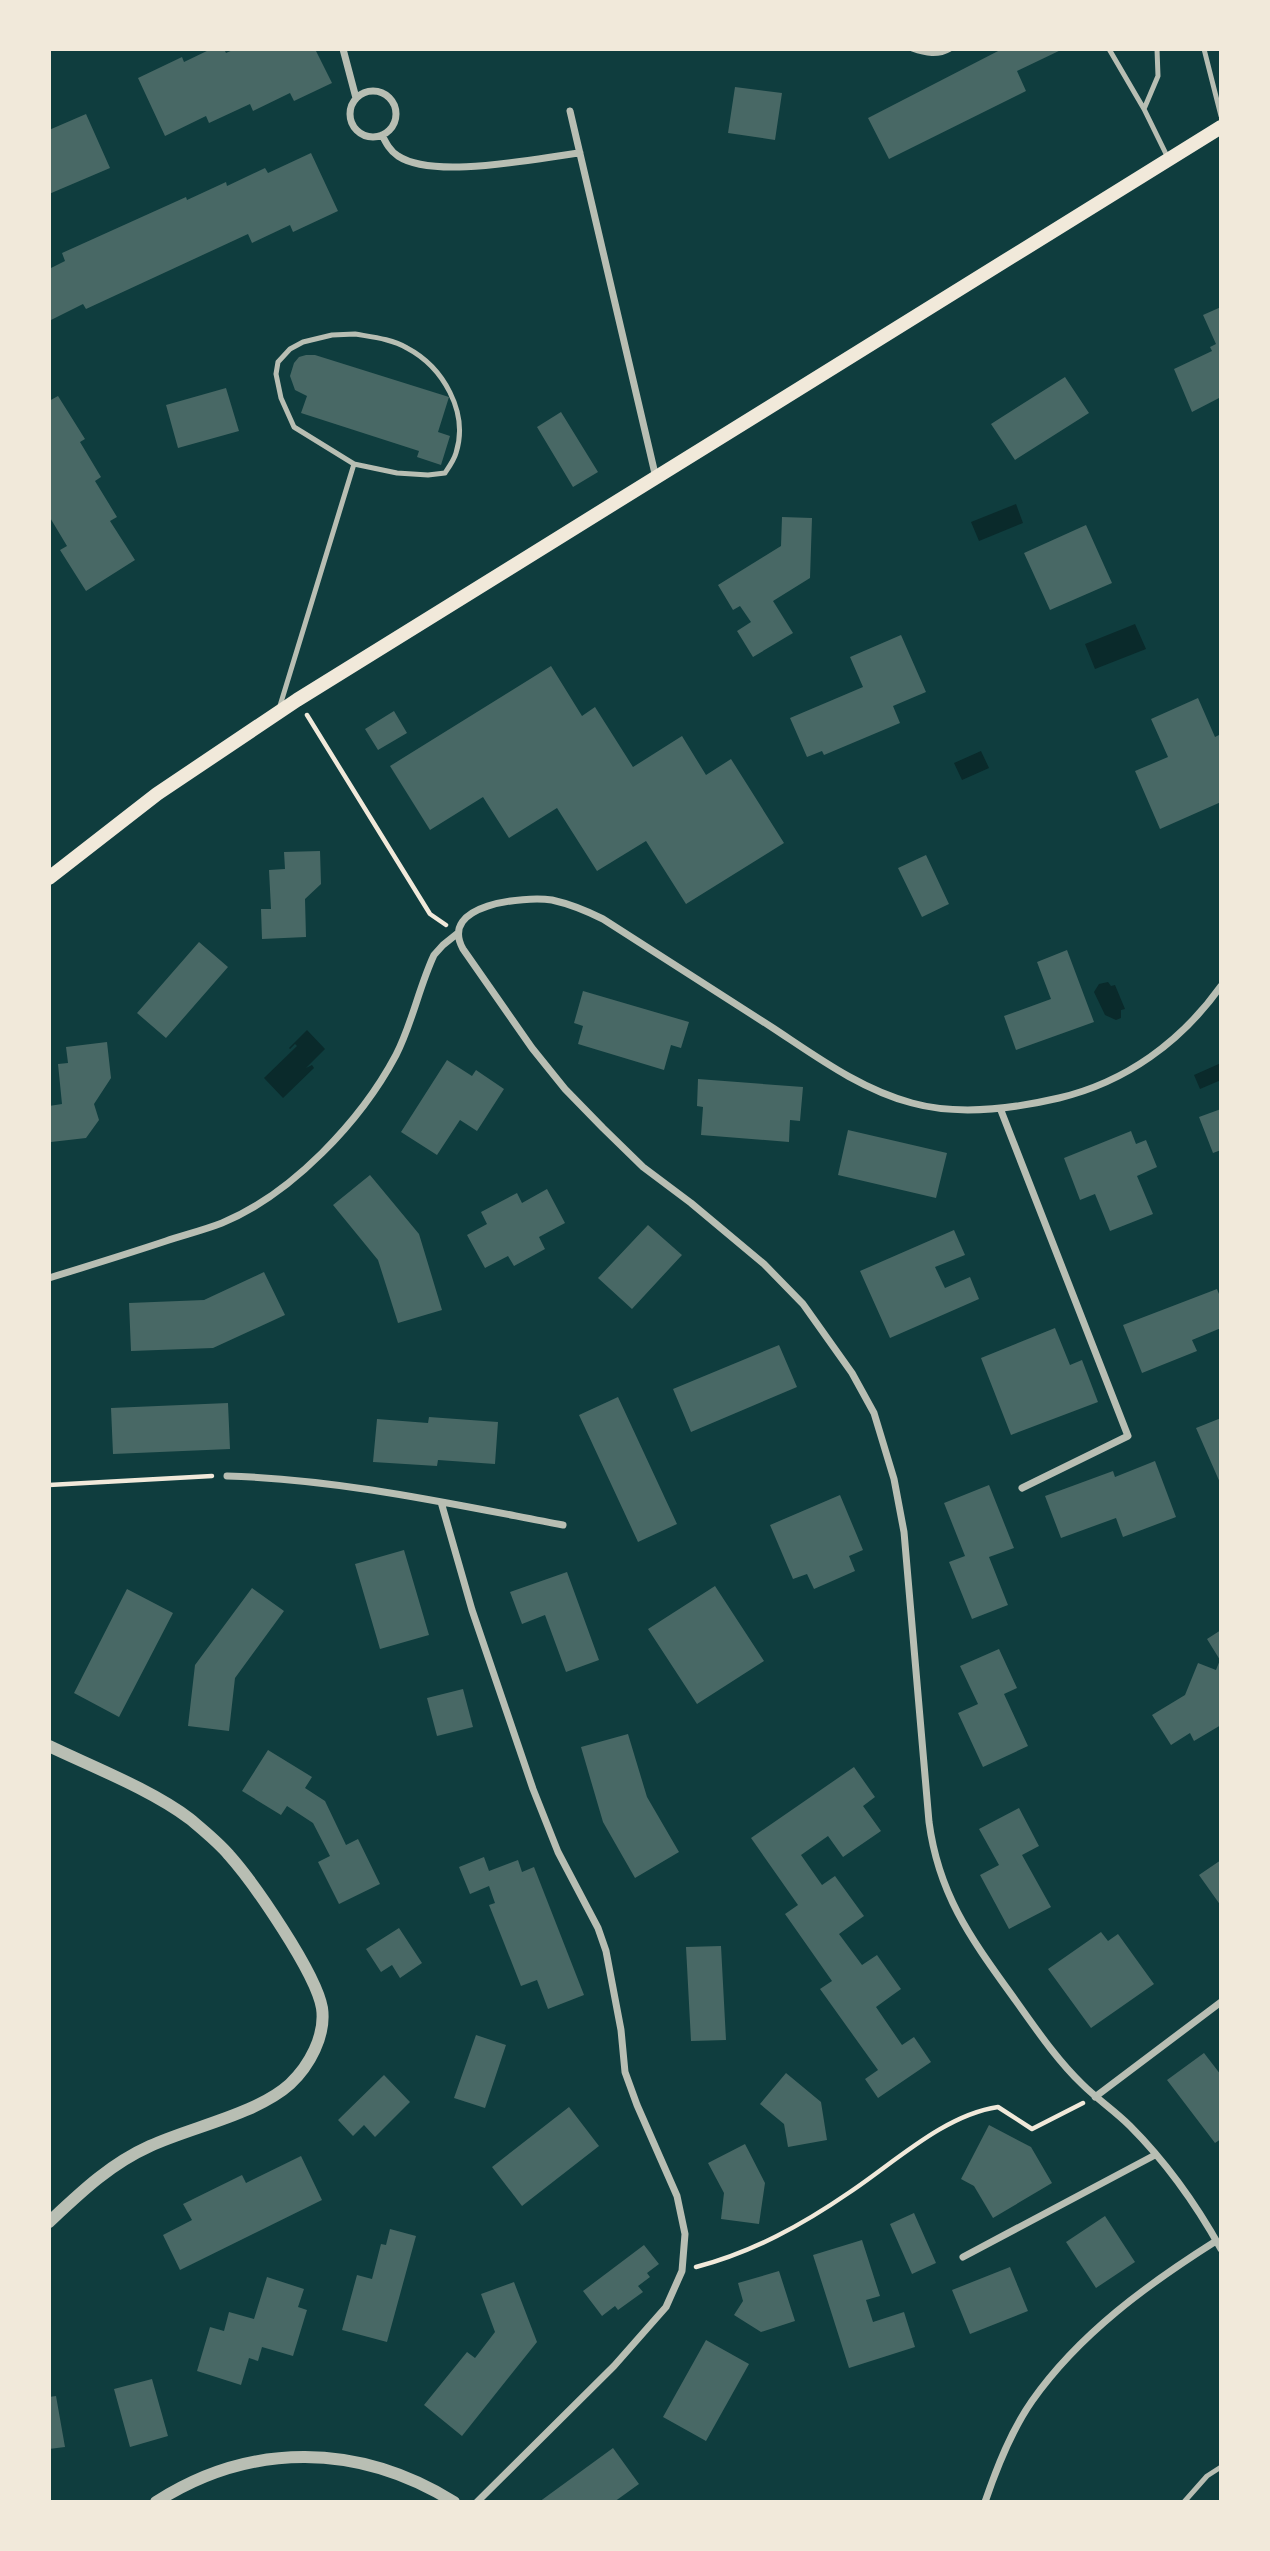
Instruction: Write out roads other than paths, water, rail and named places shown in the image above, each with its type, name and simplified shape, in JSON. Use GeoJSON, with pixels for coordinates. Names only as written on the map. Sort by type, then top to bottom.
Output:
{"type":"FeatureCollection","features":[{"type":"Feature","properties":{"kind":"main road"},"geometry":{"type":"LineString","coordinates":[[49,878],[156,794],[297,699],[1221,127]]}},
{"type":"Feature","properties":{"kind":"street"},"geometry":{"type":"LineString","coordinates":[[342,49],[356,98],[350,112],[354,127],[367,136],[382,135],[388,131],[396,111],[389,98],[376,92],[368,92],[356,98]]}},
{"type":"Feature","properties":{"kind":"street"},"geometry":{"type":"LineString","coordinates":[[570,111],[656,479]]}},
{"type":"Feature","properties":{"kind":"street"},"geometry":{"type":"LineString","coordinates":[[382,135],[391,151],[398,157],[429,166],[469,166],[580,153]]}},
{"type":"Feature","properties":{"kind":"street"},"geometry":{"type":"LineString","coordinates":[[1221,986],[1174,1040],[1121,1075],[1070,1095],[1000,1108],[938,1108],[913,1103],[864,1085],[603,919],[567,904],[524,899],[490,906],[468,914],[459,925],[458,933],[463,949],[532,1048],[565,1089],[643,1167],[740,1243],[785,1284],[820,1326],[852,1373],[874,1413],[894,1479],[904,1532],[929,1822],[936,1863],[954,1909],[964,1928],[1033,2025],[1080,2083],[1132,2128],[1155,2155],[1188,2197],[1221,2249]]}},
{"type":"Feature","properties":{"kind":"street"},"geometry":{"type":"LineString","coordinates":[[49,1278],[222,1223],[254,1207],[323,1152],[359,1113],[397,1054],[434,956],[458,933]]}},
{"type":"Feature","properties":{"kind":"street"},"geometry":{"type":"LineString","coordinates":[[1000,1108],[1128,1436],[1022,1488]]}},
{"type":"Feature","properties":{"kind":"street"},"geometry":{"type":"LineString","coordinates":[[227,1476],[299,1479],[563,1525]]}},
{"type":"Feature","properties":{"kind":"street"},"geometry":{"type":"LineString","coordinates":[[441,1502],[472,1610],[533,1789],[558,1852],[598,1928],[606,1951],[619,2018],[625,2072],[671,2182],[681,2210],[685,2234],[682,2272],[672,2297],[660,2315],[614,2366],[477,2502]]}},
{"type":"Feature","properties":{"kind":"street"},"geometry":{"type":"LineString","coordinates":[[49,1746],[164,1802],[190,1820],[229,1855],[303,1964],[322,2008],[322,2023],[311,2057],[289,2085],[253,2106],[150,2146],[122,2160],[93,2180],[49,2222]]}},
{"type":"Feature","properties":{"kind":"street"},"geometry":{"type":"LineString","coordinates":[[1095,2096],[1221,2002]]}},
{"type":"Feature","properties":{"kind":"street"},"geometry":{"type":"LineString","coordinates":[[963,2257],[1155,2155]]}},
{"type":"Feature","properties":{"kind":"street"},"geometry":{"type":"LineString","coordinates":[[985,2502],[994,2476],[1018,2426],[1031,2403],[1058,2368],[1120,2309],[1216,2241]]}},
{"type":"Feature","properties":{"kind":"street"},"geometry":{"type":"LineString","coordinates":[[156,2502],[219,2470],[256,2461],[299,2457],[331,2458],[384,2468],[408,2477],[454,2502]]}},
{"type":"Feature","properties":{"kind":"lane"},"geometry":{"type":"LineString","coordinates":[[912,49],[942,54],[950,49]]}},
{"type":"Feature","properties":{"kind":"lane"},"geometry":{"type":"LineString","coordinates":[[1109,49],[1144,109],[1169,160]]}},
{"type":"Feature","properties":{"kind":"lane"},"geometry":{"type":"LineString","coordinates":[[1144,109],[1158,76],[1157,49]]}},
{"type":"Feature","properties":{"kind":"lane"},"geometry":{"type":"LineString","coordinates":[[1204,49],[1221,116]]}},
{"type":"Feature","properties":{"kind":"lane"},"geometry":{"type":"LineString","coordinates":[[355,334],[405,346],[430,366],[447,385],[456,404],[459,430],[456,453],[445,472],[428,475],[397,473],[354,464],[302,434],[287,415],[276,374],[278,362],[290,349],[303,342],[332,335],[355,334]]}},
{"type":"Feature","properties":{"kind":"lane"},"geometry":{"type":"LineString","coordinates":[[278,712],[354,464]]}},
{"type":"Feature","properties":{"kind":"lane"},"geometry":{"type":"LineString","coordinates":[[1184,2502],[1207,2476],[1221,2467]]}},
{"type":"Feature","properties":{"kind":"water"},"geometry":{"type":"Polygon","coordinates":[[[1016,504],[1023,523],[979,541],[971,522],[1016,504]]]}},
{"type":"Feature","properties":{"kind":"water"},"geometry":{"type":"Polygon","coordinates":[[[1135,624],[1146,649],[1095,669],[1085,644],[1135,624]]]}},
{"type":"Feature","properties":{"kind":"water"},"geometry":{"type":"Polygon","coordinates":[[[981,751],[989,768],[962,780],[954,763],[981,751]]]}},
{"type":"Feature","properties":{"kind":"water"},"geometry":{"type":"Polygon","coordinates":[[[1108,982],[1111,986],[1115,985],[1125,1009],[1121,1010],[1121,1018],[1116,1020],[1105,1015],[1094,992],[1099,984],[1108,982]]]}},
{"type":"Feature","properties":{"kind":"water"},"geometry":{"type":"Polygon","coordinates":[[[307,1030],[325,1049],[306,1068],[312,1065],[314,1068],[283,1098],[264,1078],[297,1046],[295,1044],[289,1048],[307,1030]]]}},
{"type":"Feature","properties":{"kind":"water"},"geometry":{"type":"Polygon","coordinates":[[[1221,1063],[1221,1080],[1200,1089],[1194,1075],[1221,1063]]]}}]}
